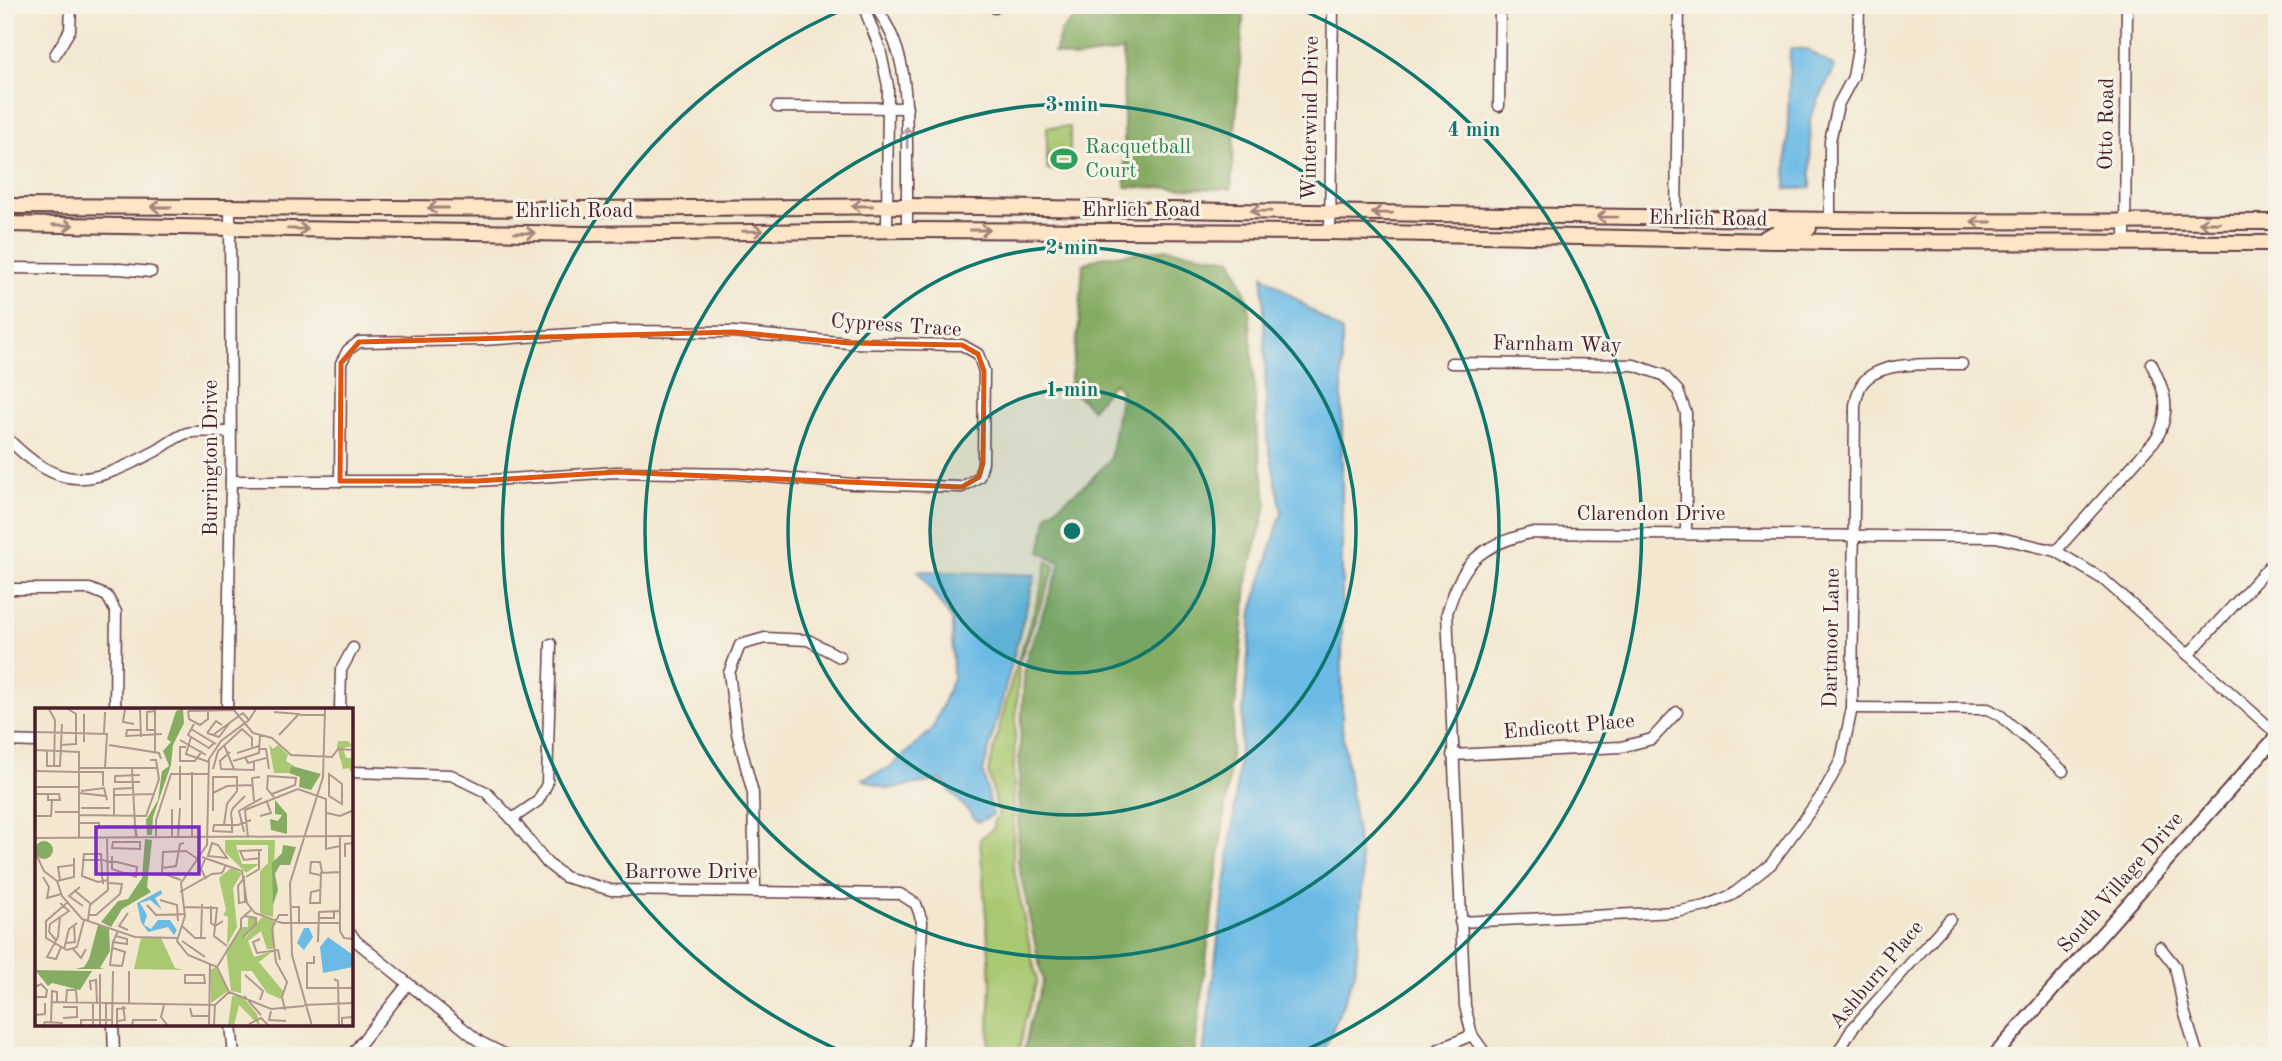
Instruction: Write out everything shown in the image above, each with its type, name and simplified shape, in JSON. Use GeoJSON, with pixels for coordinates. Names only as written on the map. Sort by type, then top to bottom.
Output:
{"type":"FeatureCollection","features":[{"type":"Feature","properties":{"kind":"main road","name":"Ehrlich Road"},"geometry":{"type":"LineString","coordinates":[[5,206],[612,209],[907,206],[1900,221],[2277,222]]}},
{"type":"Feature","properties":{"kind":"main road"},"geometry":{"type":"LineString","coordinates":[[1761,241],[1772,233],[1796,228],[1891,229],[1900,221]]}},
{"type":"Feature","properties":{"kind":"main road","name":"Ehrlich Road"},"geometry":{"type":"LineString","coordinates":[[5,224],[585,233],[887,230],[1330,232],[1761,241],[2277,243]]}},
{"type":"Feature","properties":{"kind":"street"},"geometry":{"type":"LineString","coordinates":[[55,55],[70,30],[71,5]]}},
{"type":"Feature","properties":{"kind":"street"},"geometry":{"type":"LineString","coordinates":[[863,5],[874,31],[888,86],[887,230]]}},
{"type":"Feature","properties":{"kind":"street"},"geometry":{"type":"LineString","coordinates":[[874,5],[895,39],[904,78],[907,230]]}},
{"type":"Feature","properties":{"kind":"street","name":"Winterwind Drive"},"geometry":{"type":"LineString","coordinates":[[1330,232],[1333,5]]}},
{"type":"Feature","properties":{"kind":"street"},"geometry":{"type":"LineString","coordinates":[[1499,106],[1500,5]]}},
{"type":"Feature","properties":{"kind":"street"},"geometry":{"type":"LineString","coordinates":[[1676,218],[1679,5]]}},
{"type":"Feature","properties":{"kind":"street"},"geometry":{"type":"LineString","coordinates":[[1830,220],[1830,141],[1838,106],[1853,77],[1858,49],[1859,5]]}},
{"type":"Feature","properties":{"kind":"street","name":"Otto Road"},"geometry":{"type":"LineString","coordinates":[[2125,243],[2127,5]]}},
{"type":"Feature","properties":{"kind":"street"},"geometry":{"type":"LineString","coordinates":[[777,107],[906,108]]}},
{"type":"Feature","properties":{"kind":"street","name":"Burrington Drive"},"geometry":{"type":"LineString","coordinates":[[227,708],[231,481],[230,207]]}},
{"type":"Feature","properties":{"kind":"street"},"geometry":{"type":"LineString","coordinates":[[5,268],[120,269],[151,272]]}},
{"type":"Feature","properties":{"kind":"street","name":"Cypress Trace"},"geometry":{"type":"LineString","coordinates":[[231,481],[340,481],[477,481],[617,472],[738,474],[853,484],[962,487],[979,477],[983,463],[984,371],[978,354],[962,345],[849,343],[734,332],[618,331],[482,340],[359,342],[348,349],[341,363],[340,481]]}},
{"type":"Feature","properties":{"kind":"street","name":"Farnham Way"},"geometry":{"type":"LineString","coordinates":[[1451,363],[1634,365],[1663,375],[1678,391],[1686,413],[1686,534]]}},
{"type":"Feature","properties":{"kind":"street"},"geometry":{"type":"LineString","coordinates":[[2056,551],[2157,438],[2164,425],[2166,405],[2163,388],[2151,363]]}},
{"type":"Feature","properties":{"kind":"street","name":"Dartmoor Lane"},"geometry":{"type":"LineString","coordinates":[[1460,922],[1676,912],[1706,906],[1732,895],[1771,864],[1822,795],[1840,760],[1852,708],[1854,405],[1861,385],[1872,373],[1887,367],[1962,364]]}},
{"type":"Feature","properties":{"kind":"street"},"geometry":{"type":"LineString","coordinates":[[5,436],[30,459],[53,473],[71,479],[93,478],[124,468],[186,433],[230,432]]}},
{"type":"Feature","properties":{"kind":"street","name":"Clarendon Drive"},"geometry":{"type":"LineString","coordinates":[[1487,1056],[1472,1035],[1465,1006],[1447,613],[1457,583],[1476,557],[1501,541],[1530,533],[1996,537],[2056,551],[2104,580],[2277,735]]}},
{"type":"Feature","properties":{"kind":"street"},"geometry":{"type":"LineString","coordinates":[[2188,655],[2277,558]]}},
{"type":"Feature","properties":{"kind":"street"},"geometry":{"type":"LineString","coordinates":[[5,589],[90,589],[107,596],[116,612],[116,708]]}},
{"type":"Feature","properties":{"kind":"street"},"geometry":{"type":"LineString","coordinates":[[755,891],[753,793],[737,733],[729,673],[740,645],[765,638],[808,640],[840,657]]}},
{"type":"Feature","properties":{"kind":"street"},"geometry":{"type":"LineString","coordinates":[[512,819],[538,801],[547,784],[551,644]]}},
{"type":"Feature","properties":{"kind":"street"},"geometry":{"type":"LineString","coordinates":[[340,708],[341,670],[353,648]]}},
{"type":"Feature","properties":{"kind":"street"},"geometry":{"type":"LineString","coordinates":[[1852,708],[1988,709],[2001,716],[2063,771]]}},
{"type":"Feature","properties":{"kind":"street","name":"Endicott Place"},"geometry":{"type":"LineString","coordinates":[[1452,755],[1621,747],[1651,738],[1677,712]]}},
{"type":"Feature","properties":{"kind":"street","name":"South Village Drive"},"geometry":{"type":"LineString","coordinates":[[1994,1056],[2277,735]]}},
{"type":"Feature","properties":{"kind":"street"},"geometry":{"type":"LineString","coordinates":[[5,741],[35,741]]}},
{"type":"Feature","properties":{"kind":"street","name":"Barrowe Drive"},"geometry":{"type":"LineString","coordinates":[[354,772],[451,775],[485,792],[512,819],[547,863],[565,877],[611,890],[900,894],[916,904],[922,921],[916,1045],[912,1056]]}},
{"type":"Feature","properties":{"kind":"street","name":"Ashburn Place"},"geometry":{"type":"LineString","coordinates":[[1836,1056],[1852,1029],[1950,919]]}},
{"type":"Feature","properties":{"kind":"street"},"geometry":{"type":"LineString","coordinates":[[354,938],[480,1042],[508,1056]]}},
{"type":"Feature","properties":{"kind":"street"},"geometry":{"type":"LineString","coordinates":[[2160,947],[2175,966],[2184,1011],[2198,1056]]}},
{"type":"Feature","properties":{"kind":"street"},"geometry":{"type":"LineString","coordinates":[[356,1049],[408,984]]}},
{"type":"Feature","properties":{"kind":"street"},"geometry":{"type":"LineString","coordinates":[[113,1026],[114,1056]]}},
{"type":"Feature","properties":{"kind":"street"},"geometry":{"type":"LineString","coordinates":[[231,1026],[234,1056]]}},
{"type":"Feature","properties":{"kind":"street"},"geometry":{"type":"LineString","coordinates":[[1433,1056],[1439,1049],[1472,1035]]}},
{"type":"Feature","properties":{"kind":"highlighted area"},"geometry":{"type":"Polygon","coordinates":[[[734,332],[849,343],[962,345],[978,354],[984,371],[983,463],[979,477],[962,487],[617,472],[477,481],[340,481],[341,363],[359,342],[734,332]]]}},
{"type":"Feature","properties":{"kind":"green space"},"geometry":{"type":"Polygon","coordinates":[[[1148,5],[1244,5],[1231,189],[1125,187],[1123,51],[1074,58],[1054,53],[1061,31],[1081,12],[1118,18],[1148,5]]]}},
{"type":"Feature","properties":{"kind":"green space"},"geometry":{"type":"Polygon","coordinates":[[[1047,127],[1070,127],[1070,170],[1047,170],[1047,127]]]}},
{"type":"Feature","properties":{"kind":"green space"},"geometry":{"type":"Polygon","coordinates":[[[1168,249],[1232,259],[1249,302],[1257,436],[1267,504],[1248,575],[1227,793],[1194,1056],[1023,1056],[1030,1022],[1043,982],[1018,863],[1019,760],[1025,662],[1061,563],[1040,552],[1048,514],[1088,482],[1110,460],[1121,390],[1114,382],[1092,409],[1069,388],[1079,325],[1083,264],[1100,257],[1168,249]]]}},
{"type":"Feature","properties":{"kind":"green space"},"geometry":{"type":"Polygon","coordinates":[[[1047,562],[1055,566],[1019,662],[1014,760],[1013,865],[1037,981],[1018,1056],[988,1056],[991,981],[980,839],[995,827],[993,822],[999,815],[988,772],[1047,562]]]}},
{"type":"Feature","properties":{"kind":"water"},"geometry":{"type":"Polygon","coordinates":[[[1790,49],[1806,49],[1835,67],[1810,117],[1811,188],[1786,189],[1790,49]]]}},
{"type":"Feature","properties":{"kind":"water"},"geometry":{"type":"Polygon","coordinates":[[[1263,275],[1342,332],[1342,727],[1363,879],[1355,973],[1322,1056],[1203,1056],[1233,826],[1252,611],[1282,512],[1267,438],[1263,275]]]}},
{"type":"Feature","properties":{"kind":"water"},"geometry":{"type":"Polygon","coordinates":[[[918,571],[1035,575],[983,772],[993,815],[978,822],[941,780],[888,789],[862,779],[889,768],[932,730],[953,678],[952,620],[918,571]]]}},
{"type":"Feature","properties":{"kind":"place","name":"Racquetball Court"},"geometry":{"type":"Point","coordinates":[1064,159]}}]}
